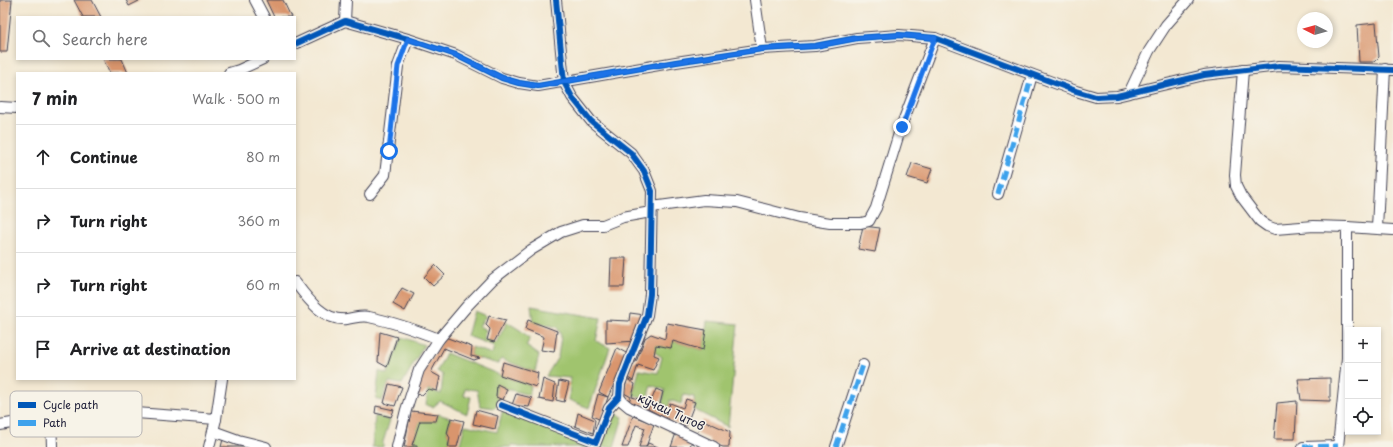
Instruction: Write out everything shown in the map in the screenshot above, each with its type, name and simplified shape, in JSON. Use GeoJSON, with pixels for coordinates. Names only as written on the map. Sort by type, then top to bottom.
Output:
{"type":"FeatureCollection","features":[{"type":"Feature","properties":{"kind":"street"},"geometry":{"type":"LineString","coordinates":[[255,0],[263,16]]}},
{"type":"Feature","properties":{"kind":"street"},"geometry":{"type":"LineString","coordinates":[[345,21],[346,0]]}},
{"type":"Feature","properties":{"kind":"street"},"geometry":{"type":"LineString","coordinates":[[501,404],[596,442],[609,408],[619,397],[620,384],[648,315],[650,294],[652,191],[644,171],[631,153],[591,121],[572,97],[564,82],[558,0]]}},
{"type":"Feature","properties":{"kind":"street"},"geometry":{"type":"LineString","coordinates":[[755,0],[762,49]]}},
{"type":"Feature","properties":{"kind":"street"},"geometry":{"type":"LineString","coordinates":[[1128,94],[1149,51],[1166,25],[1188,0]]}},
{"type":"Feature","properties":{"kind":"street"},"geometry":{"type":"LineString","coordinates":[[296,44],[345,21],[408,39],[456,55],[502,78],[538,86],[762,49],[816,46],[858,38],[899,35],[935,38],[1032,75],[1096,97],[1128,94],[1204,74],[1279,66],[1389,69],[1377,228]]}},
{"type":"Feature","properties":{"kind":"street"},"geometry":{"type":"LineString","coordinates":[[397,447],[406,410],[419,370],[439,339],[467,306],[492,280],[531,250],[561,232],[583,225],[603,225],[622,217],[704,200],[737,202],[799,218],[830,223],[862,223],[869,221],[876,208],[902,127],[935,38]]}},
{"type":"Feature","properties":{"kind":"street"},"geometry":{"type":"LineString","coordinates":[[370,194],[385,175],[398,66],[408,39]]}},
{"type":"Feature","properties":{"kind":"street"},"geometry":{"type":"LineString","coordinates":[[236,72],[261,60]]}},
{"type":"Feature","properties":{"kind":"street"},"geometry":{"type":"LineString","coordinates":[[1243,70],[1235,175],[1236,186],[1260,221],[1275,229],[1314,226],[1393,230]]}},
{"type":"Feature","properties":{"kind":"street"},"geometry":{"type":"LineString","coordinates":[[998,194],[1032,75]]}},
{"type":"Feature","properties":{"kind":"street"},"geometry":{"type":"LineString","coordinates":[[0,106],[16,108]]}},
{"type":"Feature","properties":{"kind":"street"},"geometry":{"type":"LineString","coordinates":[[1303,447],[1338,446],[1347,358],[1347,227]]}},
{"type":"Feature","properties":{"kind":"street"},"geometry":{"type":"LineString","coordinates":[[296,283],[309,301],[322,311],[335,318],[347,319],[357,316],[367,316],[407,326],[439,339]]}},
{"type":"Feature","properties":{"kind":"street"},"geometry":{"type":"LineString","coordinates":[[836,447],[863,365]]}},
{"type":"Feature","properties":{"kind":"street"},"geometry":{"type":"LineString","coordinates":[[209,447],[216,419],[222,380]]}},
{"type":"Feature","properties":{"kind":"street","name":"кӯчаи Титов"},"geometry":{"type":"LineString","coordinates":[[619,397],[622,402],[629,407],[714,447]]}},
{"type":"Feature","properties":{"kind":"street"},"geometry":{"type":"LineString","coordinates":[[142,413],[216,419]]}},
{"type":"Feature","properties":{"kind":"street"},"geometry":{"type":"LineString","coordinates":[[0,425],[10,423]]}},
{"type":"Feature","properties":{"kind":"street"},"geometry":{"type":"LineString","coordinates":[[213,431],[238,440],[266,447]]}},
{"type":"Feature","properties":{"kind":"street"},"geometry":{"type":"LineString","coordinates":[[52,437],[52,447]]}},
{"type":"Feature","properties":{"kind":"green space"},"geometry":{"type":"Polygon","coordinates":[[[531,306],[601,318],[596,341],[610,348],[589,408],[569,400],[570,378],[546,376],[558,357],[561,336],[557,327],[533,322],[531,306]]]}},
{"type":"Feature","properties":{"kind":"green space"},"geometry":{"type":"Polygon","coordinates":[[[474,311],[486,316],[479,326],[486,330],[483,339],[496,343],[507,322],[530,338],[526,346],[539,355],[535,372],[501,359],[498,364],[471,356],[472,347],[492,354],[494,346],[467,336],[474,311]]]}},
{"type":"Feature","properties":{"kind":"green space"},"geometry":{"type":"Polygon","coordinates":[[[707,321],[738,324],[728,427],[695,410],[694,397],[684,395],[681,404],[670,400],[669,407],[662,403],[665,390],[651,385],[647,400],[633,395],[639,370],[658,373],[662,357],[654,352],[656,345],[671,348],[673,341],[703,350],[707,321]]]}},
{"type":"Feature","properties":{"kind":"green space"},"geometry":{"type":"Polygon","coordinates":[[[402,337],[424,345],[402,384],[389,382],[382,401],[376,399],[379,371],[387,374],[402,337]]]}},
{"type":"Feature","properties":{"kind":"green space"},"geometry":{"type":"Polygon","coordinates":[[[446,353],[531,386],[529,395],[507,389],[497,384],[496,397],[502,400],[494,408],[480,406],[477,390],[465,389],[464,396],[471,397],[467,414],[440,401],[433,407],[426,405],[428,389],[441,394],[443,375],[437,371],[446,353]]]}},
{"type":"Feature","properties":{"kind":"green space"},"geometry":{"type":"Polygon","coordinates":[[[503,409],[592,444],[590,447],[519,447],[512,444],[511,447],[459,447],[465,425],[497,432],[503,409]]]}},
{"type":"Feature","properties":{"kind":"green space"},"geometry":{"type":"Polygon","coordinates":[[[611,412],[623,417],[614,447],[597,447],[611,412]]]}},
{"type":"Feature","properties":{"kind":"green space"},"geometry":{"type":"Polygon","coordinates":[[[438,414],[451,418],[447,432],[450,438],[448,447],[422,447],[412,445],[420,421],[436,421],[438,414]]]}},
{"type":"Feature","properties":{"kind":"green space"},"geometry":{"type":"Polygon","coordinates":[[[375,416],[390,420],[383,442],[383,447],[372,447],[375,416]]]}},
{"type":"Feature","properties":{"kind":"building"},"geometry":{"type":"Polygon","coordinates":[[[0,0],[12,0],[7,52],[0,52],[0,0]]]}},
{"type":"Feature","properties":{"kind":"building"},"geometry":{"type":"Polygon","coordinates":[[[74,0],[92,0],[100,16],[82,16],[74,0]]]}},
{"type":"Feature","properties":{"kind":"building"},"geometry":{"type":"Polygon","coordinates":[[[126,0],[141,0],[129,6],[126,0]]]}},
{"type":"Feature","properties":{"kind":"building"},"geometry":{"type":"Polygon","coordinates":[[[266,0],[283,0],[291,16],[274,16],[266,0]]]}},
{"type":"Feature","properties":{"kind":"building"},"geometry":{"type":"Polygon","coordinates":[[[1376,23],[1379,57],[1374,62],[1359,62],[1357,25],[1376,23]]]}},
{"type":"Feature","properties":{"kind":"building"},"geometry":{"type":"Polygon","coordinates":[[[104,60],[122,60],[128,72],[110,72],[104,60]]]}},
{"type":"Feature","properties":{"kind":"building"},"geometry":{"type":"Polygon","coordinates":[[[912,163],[932,169],[927,183],[907,177],[912,163]]]}},
{"type":"Feature","properties":{"kind":"building"},"geometry":{"type":"Polygon","coordinates":[[[863,226],[880,228],[875,252],[858,249],[863,226]]]}},
{"type":"Feature","properties":{"kind":"building"},"geometry":{"type":"Polygon","coordinates":[[[611,258],[626,258],[624,287],[610,287],[611,258]]]}},
{"type":"Feature","properties":{"kind":"building"},"geometry":{"type":"Polygon","coordinates":[[[435,265],[445,275],[433,286],[424,277],[435,265]]]}},
{"type":"Feature","properties":{"kind":"building"},"geometry":{"type":"Polygon","coordinates":[[[402,288],[414,294],[405,311],[393,304],[402,288]]]}},
{"type":"Feature","properties":{"kind":"building"},"geometry":{"type":"Polygon","coordinates":[[[630,313],[645,315],[636,341],[606,343],[606,320],[629,321],[630,313]]]}},
{"type":"Feature","properties":{"kind":"building"},"geometry":{"type":"Polygon","coordinates":[[[489,316],[506,320],[494,342],[487,340],[490,329],[486,325],[489,316]]]}},
{"type":"Feature","properties":{"kind":"building"},"geometry":{"type":"Polygon","coordinates":[[[528,320],[557,331],[554,352],[541,350],[544,337],[525,329],[528,320]]]}},
{"type":"Feature","properties":{"kind":"building"},"geometry":{"type":"Polygon","coordinates":[[[667,323],[706,330],[703,350],[673,341],[671,348],[656,345],[654,355],[659,357],[653,370],[638,365],[633,381],[628,378],[645,338],[651,334],[665,339],[667,323]]]}},
{"type":"Feature","properties":{"kind":"building"},"geometry":{"type":"Polygon","coordinates":[[[380,332],[397,337],[387,367],[378,362],[380,332]]]}},
{"type":"Feature","properties":{"kind":"building"},"geometry":{"type":"Polygon","coordinates":[[[445,337],[472,347],[471,356],[480,358],[474,360],[444,348],[431,372],[440,377],[437,391],[428,389],[422,395],[416,394],[425,368],[445,337]]]}},
{"type":"Feature","properties":{"kind":"building"},"geometry":{"type":"Polygon","coordinates":[[[617,348],[628,354],[608,397],[599,392],[617,348]]]}},
{"type":"Feature","properties":{"kind":"building"},"geometry":{"type":"Polygon","coordinates":[[[503,362],[538,373],[536,387],[500,375],[503,362]]]}},
{"type":"Feature","properties":{"kind":"building"},"geometry":{"type":"Polygon","coordinates":[[[1330,378],[1330,401],[1301,400],[1298,379],[1330,378]]]}},
{"type":"Feature","properties":{"kind":"building"},"geometry":{"type":"Polygon","coordinates":[[[543,379],[555,384],[553,402],[539,399],[543,379]]]}},
{"type":"Feature","properties":{"kind":"building"},"geometry":{"type":"Polygon","coordinates":[[[627,379],[635,384],[632,397],[645,401],[642,409],[628,403],[631,397],[624,393],[627,379]]]}},
{"type":"Feature","properties":{"kind":"building"},"geometry":{"type":"Polygon","coordinates":[[[559,381],[569,383],[564,402],[556,400],[559,381]]]}},
{"type":"Feature","properties":{"kind":"building"},"geometry":{"type":"Polygon","coordinates":[[[389,384],[402,387],[395,406],[384,403],[389,384]]]}},
{"type":"Feature","properties":{"kind":"building"},"geometry":{"type":"Polygon","coordinates":[[[497,384],[507,389],[503,400],[496,397],[497,384]]]}},
{"type":"Feature","properties":{"kind":"building"},"geometry":{"type":"Polygon","coordinates":[[[656,389],[663,392],[660,404],[668,409],[670,403],[683,408],[686,399],[695,402],[686,426],[677,424],[648,409],[656,389]]]}},
{"type":"Feature","properties":{"kind":"building"},"geometry":{"type":"Polygon","coordinates":[[[516,394],[532,398],[529,407],[512,405],[516,394]]]}},
{"type":"Feature","properties":{"kind":"building"},"geometry":{"type":"Polygon","coordinates":[[[598,394],[608,397],[601,420],[592,416],[598,394]]]}},
{"type":"Feature","properties":{"kind":"building"},"geometry":{"type":"Polygon","coordinates":[[[1297,401],[1295,439],[1274,439],[1277,403],[1297,401]]]}},
{"type":"Feature","properties":{"kind":"building"},"geometry":{"type":"Polygon","coordinates":[[[376,406],[394,410],[391,417],[375,413],[376,406]]]}},
{"type":"Feature","properties":{"kind":"building"},"geometry":{"type":"Polygon","coordinates":[[[476,410],[498,416],[495,429],[473,424],[476,410]]]}},
{"type":"Feature","properties":{"kind":"building"},"geometry":{"type":"Polygon","coordinates":[[[411,411],[438,414],[436,421],[420,421],[412,445],[417,445],[417,447],[404,447],[411,411]]]}},
{"type":"Feature","properties":{"kind":"building"},"geometry":{"type":"Polygon","coordinates":[[[578,413],[595,420],[593,433],[575,426],[578,413]]]}},
{"type":"Feature","properties":{"kind":"building"},"geometry":{"type":"Polygon","coordinates":[[[633,416],[654,424],[646,447],[639,447],[645,428],[636,425],[628,447],[622,447],[633,416]]]}},
{"type":"Feature","properties":{"kind":"building"},"geometry":{"type":"Polygon","coordinates":[[[451,418],[464,421],[457,447],[448,447],[450,438],[447,433],[451,418]]]}},
{"type":"Feature","properties":{"kind":"building"},"geometry":{"type":"Polygon","coordinates":[[[703,420],[730,432],[729,447],[723,447],[709,442],[709,439],[697,434],[703,420]]]}},
{"type":"Feature","properties":{"kind":"building"},"geometry":{"type":"Polygon","coordinates":[[[676,433],[692,440],[690,447],[671,447],[676,433]]]}},
{"type":"Feature","properties":{"kind":"building"},"geometry":{"type":"Polygon","coordinates":[[[223,439],[248,447],[221,447],[223,439]]]}},
{"type":"Feature","properties":{"kind":"building"},"geometry":{"type":"Polygon","coordinates":[[[648,443],[658,447],[646,447],[648,443]]]}},
{"type":"Feature","properties":{"kind":"marked path"},"geometry":{"type":"LineString","coordinates":[[998,194],[1032,75]]}},
{"type":"Feature","properties":{"kind":"marked path"},"geometry":{"type":"LineString","coordinates":[[836,447],[863,365]]}},
{"type":"Feature","properties":{"kind":"marked path"},"geometry":{"type":"LineString","coordinates":[[1303,447],[1338,446]]}},
{"type":"Feature","properties":{"kind":"cycle path"},"geometry":{"type":"LineString","coordinates":[[501,405],[596,442],[609,408],[619,397],[620,384],[647,315],[650,294],[652,191],[644,171],[631,153],[591,121],[572,97],[564,82],[556,0]]}},
{"type":"Feature","properties":{"kind":"cycle path"},"geometry":{"type":"LineString","coordinates":[[296,44],[345,21],[408,39],[456,55],[502,78],[538,86],[762,49],[815,46],[857,38],[899,35],[935,38],[1076,91],[1096,97],[1117,96],[1204,75],[1279,66],[1393,70]]}},
{"type":"Feature","properties":{"kind":"route"},"geometry":{"type":"LineString","coordinates":[[389,151],[398,66],[408,39],[456,55],[502,78],[538,86],[579,78],[762,49],[816,46],[858,38],[899,35],[935,38],[902,127]]}}]}
